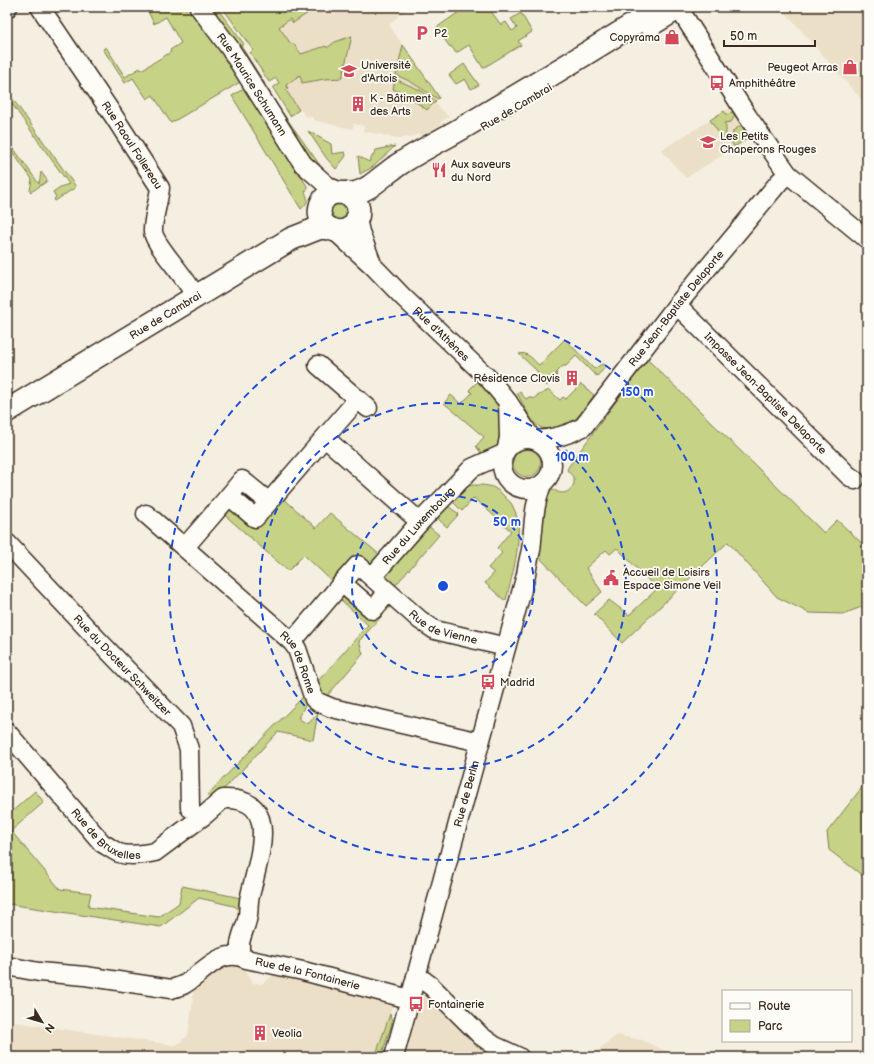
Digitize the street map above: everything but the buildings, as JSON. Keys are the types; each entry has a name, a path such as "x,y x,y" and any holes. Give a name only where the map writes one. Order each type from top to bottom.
{"main road":[{"name":"Rue de Cambrai","path":"343,192 355,193 369,187 399,164 674,7"},
{"name":"Rue de Cambrai","path":"358,217 361,210 372,199 411,170 674,7"},
{"path":"343,192 351,196 357,204 358,217 348,229 325,219 322,201 330,194 343,192"},
{"name":"Rue de Cambrai","path":"7,400 300,224 325,219"},
{"name":"Rue de Cambrai","path":"7,411 291,239 319,228 325,219"}],"street":[{"name":"Rue Raoul Follereau","path":"40,7 160,188 153,230 155,239 187,280 191,289"},
{"name":"Rue Maurice Schumann","path":"199,7 229,47 303,164"},
{"path":"674,7 788,174 867,239"},
{"path":"303,164 330,187 343,192"},
{"path":"303,164 325,219"},
{"name":"Rue Jean-Baptiste Delaporte","path":"534,439 558,438 583,427 677,305 780,181 788,174"},
{"path":"358,217 360,232 373,266"},
{"name":"Rue d'Athènes","path":"325,219 403,297 484,374 508,402 534,439"},
{"name":"Impasse Jean-Baptiste Delaporte","path":"677,305 849,476 855,480"},
{"path":"185,547 242,480 269,502 325,438 363,404 318,365"},
{"path":"508,402 508,437 501,465 509,481"},
{"path":"325,438 420,522"},
{"path":"466,475 509,481 524,489 534,488 542,484 549,476 552,467 551,456 545,446 534,439 518,440 505,451"},
{"name":"Rue du Luxembourg","path":"372,577 457,482 472,468 505,451"},
{"name":"Rue de Berlin","path":"509,481 521,497 524,511 532,529"},
{"name":"Rue de Berlin","path":"394,1057 526,575 531,549 534,511 542,484"},
{"name":"Rue de Rome","path":"146,514 292,642 297,649 314,699 318,702 332,708 480,742"},
{"name":"Rue du Docteur Schweitzer","path":"7,543 96,639 181,726 189,749 190,808"},
{"name":"Rue de Vienne","path":"342,583 358,565 420,620 435,630 506,646"},
{"path":"292,642 342,583 373,610 388,592"},
{"name":"Rue de Bruxelles","path":"7,732 102,843 120,853 133,855 155,852 206,814 223,799 248,804 259,816 263,828 262,845 249,898 249,914 240,944 240,956"},
{"name":"Rue de la Fontainerie","path":"7,966 39,972 85,976 170,989 182,985 223,957 240,956 246,959 319,975 409,999"},
{"path":"416,976 431,986 481,1036 495,1046 519,1057"}],"shaded area":[{"name":"Université d'Artois","path":"239,7 411,7 398,16 389,25 439,97 435,103 449,117 440,122 441,125 421,137 418,134 410,138 403,137 402,139 363,131 364,126 354,124 352,129 313,120 314,118 305,116 300,109 299,110 286,89 288,88"},
{"name":"Peugeot Arras","path":"780,7 867,7 867,106 799,28"},
{"name":"Les Petits Chaperons Rouges","path":"730,108 749,138 686,178 661,150"},
{"name":"Veolia","path":"246,959 246,970 253,983 262,984 272,976 276,966 395,996 375,1057 7,1057 7,1021 173,1045 178,1044 188,1035 193,1000 194,977"},
{"path":"426,972 490,1036 535,1057 403,1057"},
{"path":"617,1035 642,1040 678,1057 589,1057"}],"green space":[{"path":"146,7 192,7 242,81 171,123 153,95 147,99 133,78 125,83 103,49 106,47 125,77 140,68 141,70 171,52 170,50 181,43 166,17 154,24"},
{"path":"206,7 216,7 244,44 241,46 265,84 263,86"},
{"path":"222,7 317,7 293,23 290,19 279,27 291,44 293,43 301,54 326,46 327,48 335,42 352,36 342,78 302,83 300,75 286,85 288,88 286,90 299,110 290,116 273,88 279,83 276,78 269,82 250,53 253,50"},
{"path":"466,7 488,7 501,25 506,22 512,31 517,28 511,19 521,13 532,32 518,41 521,45 483,68 469,45 456,53 436,28"},
{"path":"403,45 439,97 438,99 411,82 396,75"},
{"path":"464,64 479,85 471,89 465,79 456,84 449,75"},
{"path":"395,79 420,90 436,101 427,110 393,89"},
{"path":"249,85 308,188 305,192 307,201 301,209 232,96"},
{"path":"268,90 327,175 325,176 301,148"},
{"path":"7,91 76,187 55,201 54,199 56,197 53,192 60,187 69,184 7,97"},
{"path":"724,111 727,115 732,112 735,116 731,122 724,123 726,126 726,136 722,138 710,120"},
{"path":"741,125 749,138 734,147 732,143 733,131"},
{"path":"308,131 331,144 332,154 345,152 346,156 336,169 327,159"},
{"path":"7,139 39,184 41,172 47,180 31,192 32,179 7,145"},
{"path":"395,146 373,167 360,174 358,156 369,162 376,150"},
{"path":"339,202 348,207 347,220 334,221 330,211 333,205"},
{"path":"565,339 594,369 602,364 605,365 605,368 597,376 576,356 566,366 563,366 557,372 557,376 547,386 537,376 537,371 519,354 522,353 527,355 539,365"},
{"path":"647,359 824,533 837,520 867,548 867,605 843,614 809,613 777,597 728,542 622,643 594,614 609,600 629,615 657,589 617,548 610,554 606,550 586,568 602,592 586,606 540,558 544,502 553,489 565,493 572,488 574,480 567,470 569,466"},
{"path":"479,380 499,407 501,434 499,444 493,451 481,453 476,446 484,437 444,403 451,395 461,404 472,393 469,390"},
{"path":"581,384 594,395 577,418 566,425 552,429 544,428 535,423 517,393 519,391 526,399 529,397 533,399 549,390 560,400 563,397 566,399"},
{"path":"527,449 537,453 541,463 537,473 527,477 517,473 513,463 517,453"},
{"path":"242,480 282,497 316,528 330,513 380,555 371,566 358,556 335,584 304,555 288,571 218,509"},
{"path":"473,485 491,486 498,490 511,503 517,517 517,553 506,600 504,600 485,583 494,573 488,568 502,553 497,548 511,531 474,498 462,511 450,499 460,488"},
{"path":"445,504 459,514 447,527 435,516"},
{"path":"427,525 439,535 394,587 381,576"},
{"path":"346,594 388,600 393,604 359,641 363,654 327,696 321,693 317,682 368,625 340,599"},
{"path":"306,694 306,704 299,716 299,719 308,724 318,713 313,740 278,732 226,787 211,798 207,795 295,705"},
{"path":"867,781 867,879 829,850 827,832"},
{"path":"35,791 44,802 11,831 60,889 91,893 88,907 159,917 179,903 182,886 241,898 239,904 242,911 234,906 199,898 161,927 8,904 7,908 7,816"},
{"path":"390,1014 392,1023 381,1057 375,1057"}],"place":[{"name":"P2","path":"422,33"},
{"name":"Copyrama","path":"672,37"},
{"name":"Peugeot Arras","path":"850,67"},
{"name":"Université d'Artois","path":"349,71"},
{"name":"Amphithéâtre","path":"717,83"},
{"name":"K - Bâtiment des Arts","path":"358,104"},
{"name":"Les Petits Chaperons Rouges","path":"708,142"},
{"name":"Aux saveurs du Nord","path":"439,170"},
{"name":"Résidence Clovis","path":"572,378"},
{"name":"Accueil de Loisirs Espace Simone Veil","path":"611,578"},
{"name":"Madrid","path":"488,682"},
{"name":"Fontainerie","path":"416,1004"},
{"name":"Veolia","path":"260,1033"}]}
